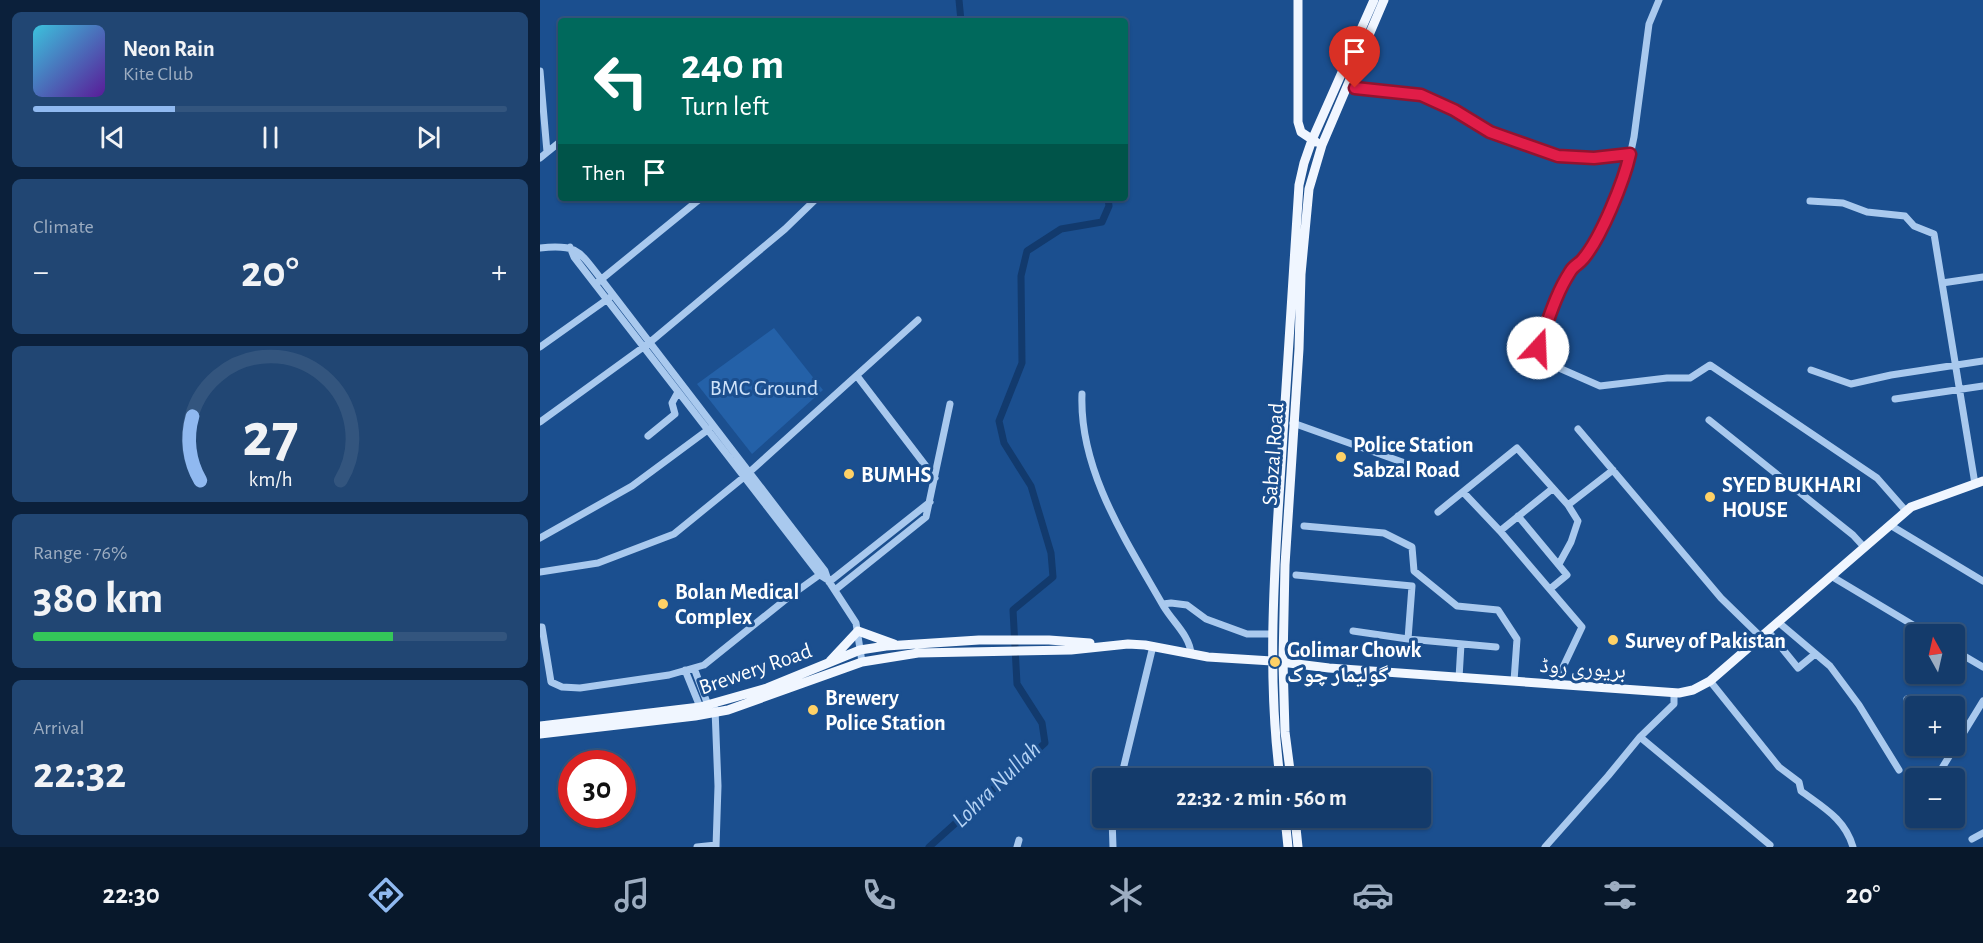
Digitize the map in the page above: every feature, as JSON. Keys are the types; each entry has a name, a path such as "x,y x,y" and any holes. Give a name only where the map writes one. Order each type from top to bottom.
{"main road":[{"path":"1299,0 1298,122 1301,132 1322,145"},
{"name":"Sabzal Road","path":"1279,768 1275,730 1285,565 1287,442 1299,185 1312,140 1374,0"},
{"name":"Sabzal Road","path":"1290,768 1278,661 1272,634 1274,561 1287,442 1293,423 1299,349 1300,274 1309,189 1322,145 1384,0"},
{"name":"بریوری روڈ","path":"1110,645 1153,646 1208,657 1278,661 1329,668 1674,693 1692,690 1710,681 1911,507 1979,483"},
{"path":"827,664 858,631 896,644"},
{"name":"Brewery Road","path":"540,734 710,707 767,688 860,650 896,644 980,640 1049,640 1110,645"},
{"name":"Brewery Road","path":"540,726 710,707 728,710 862,662 918,653 1048,651 1110,645"},
{"path":"1286,828 1288,847"},
{"path":"1296,828 1298,847"}],"street":[{"path":"1659,0 1649,24 1627,170 1593,243 1583,259 1571,270 1554,302 1538,348 1552,357 1559,368 1600,386 1667,378 1690,378 1710,365 1877,478 1906,511"},
{"path":"540,70 547,152"},
{"path":"1347,85 1385,92 1421,95 1454,110 1490,132 1558,156 1594,158 1630,154"},
{"path":"540,158 558,143"},
{"path":"598,281 697,201"},
{"path":"540,422 647,345 785,229 814,201"},
{"path":"1810,201 1843,203 1867,212 1905,216 1914,226 1934,234 1959,390 1979,483"},
{"path":"540,248 570,247 580,252 610,298 851,613 858,631 862,662"},
{"path":"1942,283 1983,277"},
{"path":"540,347 610,298"},
{"path":"540,572 598,563 674,534 747,475 918,320"},
{"path":"647,345 678,392 710,428"},
{"path":"1811,370 1851,384 1891,375 1983,361"},
{"path":"857,376 934,478"},
{"path":"1894,399 1983,386"},
{"path":"648,436 675,414 672,403 678,392"},
{"path":"1082,394 1083,433 1112,514 1171,619 1190,643 1191,654"},
{"path":"835,590 927,517 950,404"},
{"path":"1709,420 1853,535 1864,548"},
{"path":"1293,423 1405,463"},
{"path":"540,538 632,486 710,428"},
{"path":"1578,429 1721,598 1764,634 1798,668 1815,654"},
{"path":"1438,512 1517,448 1568,505 1578,521 1558,564"},
{"path":"1568,505 1613,470"},
{"path":"1500,531 1552,489"},
{"path":"1463,492 1500,531 1582,627 1555,684"},
{"path":"828,581 930,502"},
{"path":"1518,516 1567,574 1550,589"},
{"path":"1890,525 1983,581"},
{"path":"1304,526 1384,533 1412,547 1414,571 1456,606 1498,610 1517,639 1514,681"},
{"path":"540,627 542,627 551,682 556,685 580,688 669,675 704,665 822,573"},
{"path":"1296,575 1412,586 1408,639"},
{"path":"1831,576 1911,624"},
{"path":"1162,604 1187,605 1206,619 1247,634 1272,634"},
{"path":"1778,622 1830,666 1859,705 1899,770"},
{"path":"1353,631 1408,639 1496,647"},
{"path":"1459,678 1461,644"},
{"path":"1123,768 1153,646"},
{"path":"1965,656 1983,667"},
{"path":"694,668 710,707 718,786 716,846 697,847"},
{"path":"685,670 710,707"},
{"path":"1710,681 1779,766 1799,782 1801,791 1838,819 1849,833 1853,847"},
{"path":"1545,847 1640,737 1674,704 1674,693"},
{"path":"1965,733 1981,711 1983,701"},
{"path":"1640,737 1770,845"},
{"path":"1112,828 1113,847"},
{"path":"1972,839 1983,833"}],"green space":[{"name":"BMC Ground","path":"774,328 823,390 752,454 697,384"}],"waterway":[{"name":"Lohra Nullah","path":"959,0 961,18"},
{"name":"Lohra Nullah","path":"929,847 1045,743 1042,723 1017,684 1013,610 1053,577 1051,553 1031,486 1004,443 999,421 1022,363 1021,276 1027,251 1061,229 1102,222 1109,206 1108,201"}],"place":[{"name":"Police Station Sabzal Road","path":"1341,457"},
{"name":"BUMHS","path":"849,474"},
{"name":"SYED BUKHARI HOUSE","path":"1710,497"},
{"name":"Bolan Medical Complex","path":"663,604"},
{"name":"Survey of Pakistan","path":"1613,640"},
{"name":"Golimar Chowk گولیمار چوک","path":"1275,662"},
{"name":"Brewery Police Station","path":"813,710"}],"route":[{"path":"1355,88 1421,95 1454,110 1490,132 1558,156 1594,158 1630,154 1627,170 1616,196 1593,243 1583,259 1571,270 1554,302 1538,348"}]}
